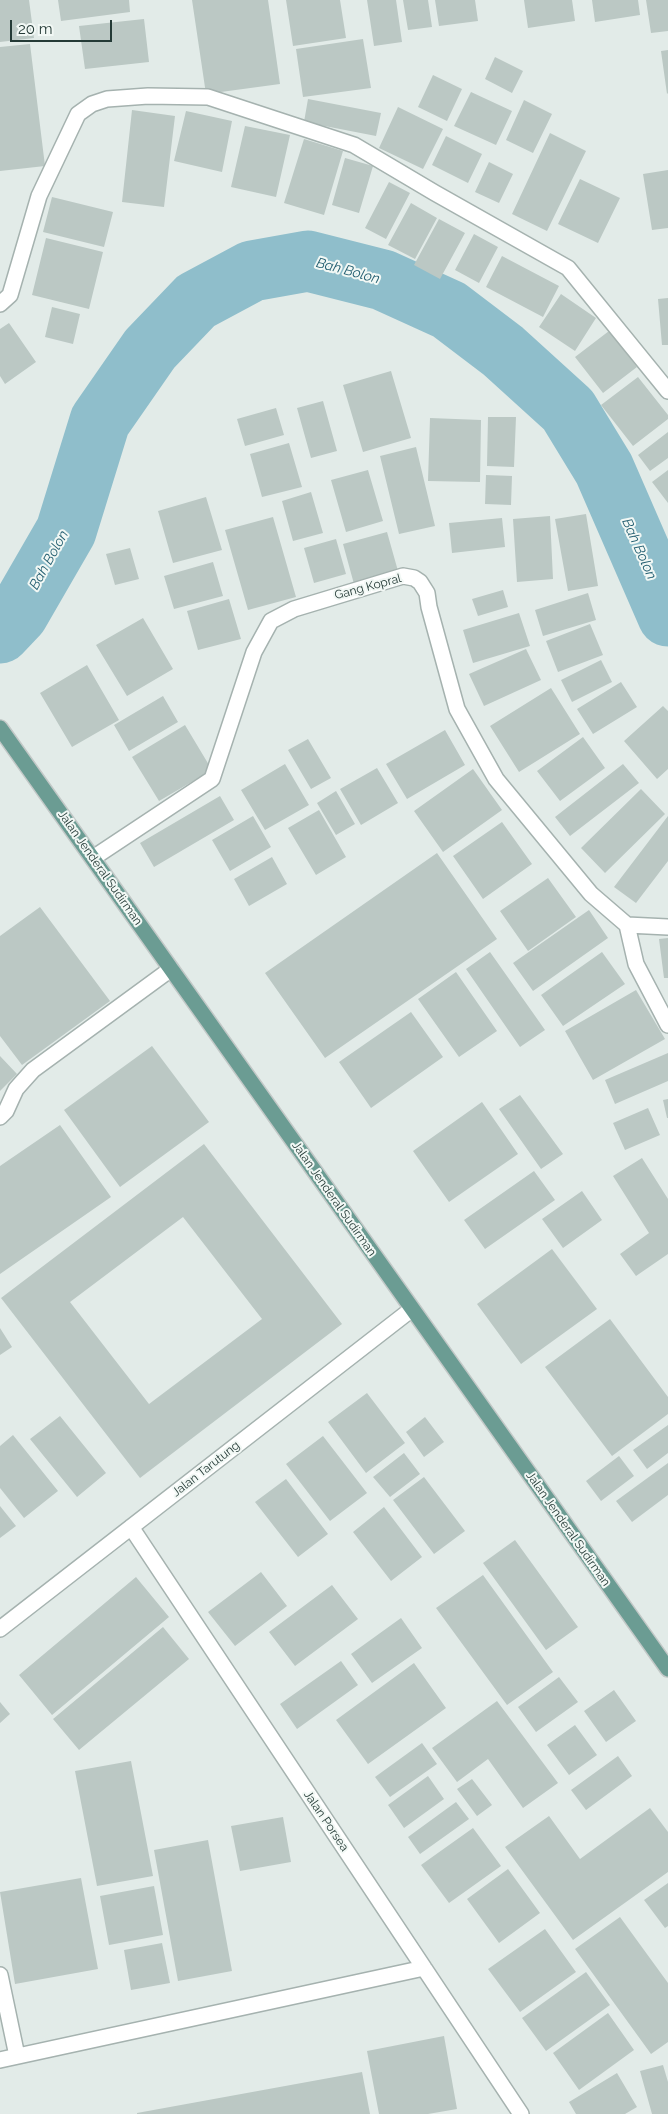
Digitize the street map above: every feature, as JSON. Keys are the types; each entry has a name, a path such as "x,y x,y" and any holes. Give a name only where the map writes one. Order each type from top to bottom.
{"main road":[{"name":"Jalan Jenderal Sudirman","path":"0,728 668,1669"}],"street":[{"path":"0,304 10,294 39,196 78,114 92,104 107,99 148,96 208,97 354,145 568,268 668,391"},
{"name":"Gang Kopral","path":"93,858 212,779 254,652 271,621 294,609 403,576 414,578 420,582 427,593 429,607 457,709 496,779 591,894 627,925"},
{"path":"668,927 627,925 636,964 668,1025"},
{"path":"0,1117 6,1110 16,1090 33,1070 171,969"},
{"name":"Jalan Tarutung","path":"0,1629 412,1309"},
{"name":"Jalan Porsea","path":"131,1527 520,2114"},
{"path":"0,2060 424,1968"},
{"path":"0,1975 17,2056"}],"building":[{"path":"0,0 29,0 34,38 0,42"},
{"path":"58,0 129,0 130,12 61,21"},
{"path":"192,0 268,0 280,84 206,94"},
{"path":"286,0 340,0 346,38 293,46"},
{"path":"367,0 396,0 402,42 374,46"},
{"path":"403,0 428,0 432,27 408,30"},
{"path":"435,0 475,0 478,21 439,26"},
{"path":"524,0 572,0 575,21 528,28"},
{"path":"592,0 638,0 640,15 595,22"},
{"path":"646,0 668,0 668,31 651,33"},
{"path":"144,19 149,62 85,69 79,26"},
{"path":"363,39 371,88 303,97 296,49"},
{"path":"30,44 45,166 0,171 0,47"},
{"path":"668,50 668,93 667,94 661,51"},
{"path":"495,57 523,71 512,93 485,79"},
{"path":"433,75 462,89 447,121 418,107"},
{"path":"471,92 512,111 496,145 454,126"},
{"path":"308,99 381,113 376,136 304,122"},
{"path":"524,100 552,114 533,153 506,140"},
{"path":"398,107 443,129 423,169 379,148"},
{"path":"132,110 175,116 164,207 122,202"},
{"path":"186,111 232,121 222,172 174,161"},
{"path":"245,126 290,135 276,197 231,187"},
{"path":"550,133 586,151 547,231 512,214"},
{"path":"446,136 482,154 468,183 432,165"},
{"path":"304,139 343,151 324,215 284,203"},
{"path":"345,158 373,166 359,213 332,205"},
{"path":"489,162 513,174 499,203 475,192"},
{"path":"668,170 668,228 652,230 643,174"},
{"path":"580,179 620,198 598,243 558,224"},
{"path":"389,182 410,193 386,239 365,228"},
{"path":"52,197 113,212 104,247 43,232"},
{"path":"411,203 437,218 415,259 388,245"},
{"path":"439,219 465,233 440,279 414,265"},
{"path":"474,234 498,247 479,283 455,270"},
{"path":"46,238 103,252 89,309 32,295"},
{"path":"502,256 559,286 543,317 486,287"},
{"path":"561,294 596,318 575,351 539,327"},
{"path":"668,298 668,345 662,345 658,299"},
{"path":"52,307 80,314 73,344 45,337"},
{"path":"9,323 36,362 5,384 0,376 0,329"},
{"path":"609,331 637,367 603,393 575,357"},
{"path":"391,371 411,438 363,452 343,385"},
{"path":"638,377 668,415 668,419 633,446 601,405"},
{"path":"323,401 337,451 311,458 297,408"},
{"path":"276,408 284,435 245,446 237,419"},
{"path":"488,417 516,417 514,467 487,466"},
{"path":"430,418 481,420 480,482 428,481"},
{"path":"668,432 668,458 650,471 638,455"},
{"path":"289,443 302,487 262,497 250,454"},
{"path":"416,447 435,526 399,534 380,456"},
{"path":"368,470 383,521 346,532 331,480"},
{"path":"668,470 668,503 652,482"},
{"path":"486,475 512,476 511,505 485,504"},
{"path":"311,492 323,533 293,541 282,501"},
{"path":"206,497 222,550 173,563 158,511"},
{"path":"586,514 598,586 568,591 555,519"},
{"path":"550,516 553,579 517,582 513,519"},
{"path":"273,517 296,597 248,610 225,530"},
{"path":"502,518 505,547 452,553 449,523"},
{"path":"387,532 398,571 354,584 343,544"},
{"path":"336,539 346,574 314,583 304,548"},
{"path":"130,548 139,579 115,585 106,554"},
{"path":"213,562 223,596 174,609 164,576"},
{"path":"503,590 508,607 478,616 472,599"},
{"path":"588,593 596,620 543,636 535,610"},
{"path":"229,599 241,639 198,650 187,611"},
{"path":"519,613 530,646 473,663 463,630"},
{"path":"143,618 173,669 127,696 96,645"},
{"path":"590,624 603,655 558,672 546,641"},
{"path":"526,649 541,680 484,706 469,674"},
{"path":"601,660 612,682 572,702 561,680"},
{"path":"87,665 119,720 72,747 40,693"},
{"path":"621,682 637,707 593,734 577,709"},
{"path":"551,688 580,734 519,772 490,726"},
{"path":"163,696 178,722 129,751 114,725"},
{"path":"663,706 668,711 668,769 657,779 624,741"},
{"path":"185,725 212,770 159,801 132,757"},
{"path":"445,730 465,765 407,799 386,764"},
{"path":"583,737 605,768 560,801 537,771"},
{"path":"308,739 331,778 311,789 288,750"},
{"path":"285,764 309,805 265,830 241,790"},
{"path":"623,764 639,783 570,836 555,817"},
{"path":"377,768 398,803 361,825 340,789"},
{"path":"473,769 502,810 443,852 414,811"},
{"path":"641,789 665,814 605,873 581,848"},
{"path":"336,791 355,824 336,835 317,803"},
{"path":"220,796 234,820 154,867 140,843"},
{"path":"319,810 346,857 316,875 288,828"},
{"path":"253,816 271,847 230,871 212,840"},
{"path":"668,816 668,861 636,903 614,887"},
{"path":"502,822 532,864 483,899 453,856"},
{"path":"437,853 497,939 325,1058 265,973"},
{"path":"272,857 287,884 249,906 234,879"},
{"path":"548,878 576,917 528,951 500,911"},
{"path":"40,907 110,1001 22,1065 0,1036 0,936"},
{"path":"589,910 608,938 533,991 513,963"},
{"path":"668,938 668,978 664,978 659,939"},
{"path":"490,952 545,1030 520,1047 466,969"},
{"path":"602,952 625,984 563,1026 541,995"},
{"path":"456,972 497,1031 459,1057 418,999"},
{"path":"636,990 665,1039 593,1080 565,1031"},
{"path":"411,1012 443,1057 371,1108 339,1062"},
{"path":"152,1046 209,1122 120,1187 64,1110"},
{"path":"668,1053 668,1081 615,1104 605,1080"},
{"path":"0,1056 17,1074 0,1091"},
{"path":"520,1095 563,1154 541,1169 499,1109"},
{"path":"668,1099 668,1118 667,1118 663,1100"},
{"path":"482,1102 518,1154 449,1202 413,1151"},
{"path":"648,1108 660,1135 625,1150 613,1123"},
{"path":"60,1125 111,1197 0,1274 0,1166"},
{"path":"204,1144 342,1324 140,1478 1,1298","holes":["183,1217 262,1319 149,1404 70,1302"]},
{"path":"642,1158 668,1199 668,1254 636,1276 620,1254 649,1233 613,1176"},
{"path":"534,1171 555,1200 485,1249 464,1220"},
{"path":"582,1191 602,1220 563,1248 542,1219"},
{"path":"552,1249 597,1309 521,1364 477,1304"},
{"path":"610,1319 668,1397 668,1414 612,1456 545,1367"},
{"path":"0,1328 12,1347 0,1355"},
{"path":"367,1393 405,1443 366,1473 328,1422"},
{"path":"60,1416 106,1473 77,1497 30,1439"},
{"path":"425,1417 444,1442 424,1457 406,1432"},
{"path":"668,1425 668,1453 647,1469 633,1450"},
{"path":"13,1435 58,1491 24,1518 0,1488 0,1446"},
{"path":"323,1436 367,1493 330,1521 286,1464"},
{"path":"404,1453 420,1474 390,1497 373,1477"},
{"path":"619,1456 634,1476 601,1501 586,1481"},
{"path":"668,1463 668,1495 632,1522 616,1501"},
{"path":"424,1477 465,1531 434,1554 393,1500"},
{"path":"286,1479 328,1534 298,1557 255,1502"},
{"path":"0,1506 16,1526 0,1538"},
{"path":"384,1507 422,1557 391,1581 353,1532"},
{"path":"515,1540 578,1627 546,1650 483,1563"},
{"path":"261,1572 287,1606 235,1646 208,1612"},
{"path":"483,1575 553,1672 507,1705 436,1608"},
{"path":"136,1577 169,1617 52,1715 19,1675"},
{"path":"332,1585 358,1619 295,1666 269,1632"},
{"path":"401,1618 422,1648 372,1683 351,1654"},
{"path":"163,1627 189,1659 79,1750 53,1719"},
{"path":"341,1661 358,1685 297,1729 280,1704"},
{"path":"414,1663 446,1708 368,1764 336,1720"},
{"path":"559,1677 578,1702 536,1732 518,1707"},
{"path":"614,1690 636,1721 606,1742 584,1711"},
{"path":"497,1701 558,1783 523,1808 488,1759 457,1782 432,1748"},
{"path":"0,1702 10,1714 0,1723"},
{"path":"575,1725 597,1755 569,1775 547,1745"},
{"path":"422,1743 437,1764 390,1797 375,1777"},
{"path":"618,1756 632,1776 586,1810 571,1790"},
{"path":"131,1761 153,1876 97,1886 75,1771"},
{"path":"428,1776 444,1799 404,1828 388,1805"},
{"path":"472,1779 492,1805 477,1816 457,1789"},
{"path":"456,1802 469,1819 420,1854 408,1837"},
{"path":"650,1808 668,1832 668,1872 573,1940 505,1847 549,1816 580,1859"},
{"path":"283,1817 291,1862 240,1871 231,1826"},
{"path":"473,1828 501,1866 449,1903 421,1865"},
{"path":"208,1840 232,1971 178,1981 154,1850"},
{"path":"508,1869 540,1913 499,1943 467,1899"},
{"path":"81,1878 98,1969 15,1984 0,1892"},
{"path":"668,1883 668,1926 665,1928 644,1900"},
{"path":"154,1886 163,1935 109,1945 100,1896"},
{"path":"620,1917 668,1983 668,2042 651,2054 575,1949"},
{"path":"545,1929 576,1972 520,2012 488,1969"},
{"path":"162,1943 170,1983 131,1990 124,1950"},
{"path":"586,1972 610,2005 546,2051 522,2018"},
{"path":"608,2013 634,2050 579,2090 553,2053"},
{"path":"444,2036 457,2109 428,2114 379,2114 367,2051"},
{"path":"663,2065 668,2082 668,2114 652,2114 640,2071"},
{"path":"362,2072 370,2114 137,2114 137,2113"},
{"path":"617,2073 637,2107 625,2114 576,2114 569,2102"}],"waterway":[{"name":"Bah Bolon","path":"0,633 18,614 66,531 100,421 150,349 196,301 252,271 308,261 383,280 449,310 503,351 568,410 604,469 668,616"}]}
